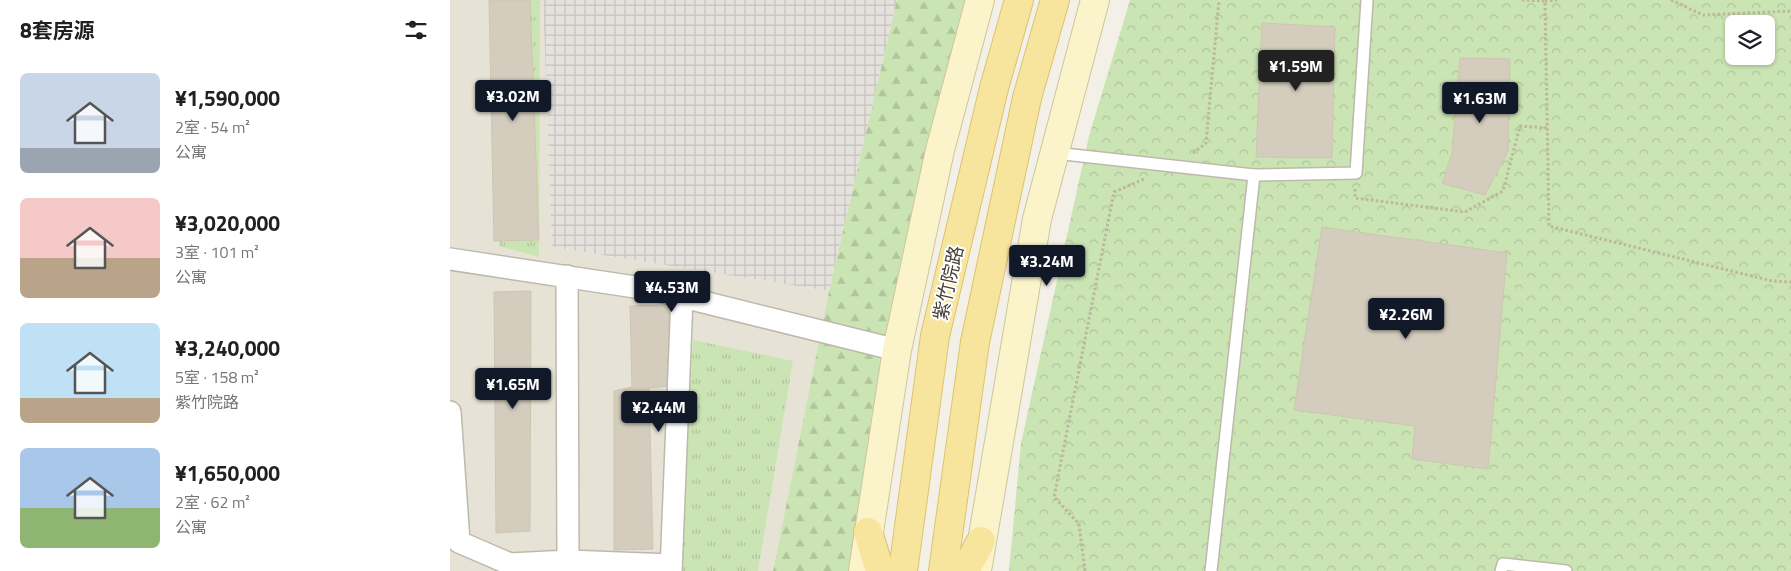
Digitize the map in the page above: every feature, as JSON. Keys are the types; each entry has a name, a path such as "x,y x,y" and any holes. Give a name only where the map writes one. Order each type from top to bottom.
{"main road":[{"name":"紫竹院路","path":"903,571 935,336 994,88 1019,0"},
{"name":"紫竹院路","path":"943,571 975,342 1027,98 1055,0"},
{"path":"868,532 880,571"},
{"path":"965,571 981,541"}],"street":[{"name":"紫竹院路","path":"863,571 897,350 940,150 980,0"},
{"path":"978,571 981,541 1037,219 1095,0"},
{"path":"450,259 655,290 897,350"},
{"path":"567,276 568,561"},
{"path":"450,412 458,542 510,567 568,561 671,568 682,296"}],"lane":[{"path":"1054,153 1254,174 1356,173 1367,0"},
{"path":"1211,571 1254,174"},
{"path":"1501,571 1503,564 1566,571"}],"path":[{"path":"1085,571 1079,524 1054,497 1114,192 1177,166 1206,143 1219,0"},
{"path":"1522,0 1555,0"},
{"path":"1671,0 1703,15 1791,11"},
{"path":"1545,1 1549,226 1772,281 1791,282"},
{"path":"1356,173 1354,198 1466,212 1503,191 1520,126 1547,128"}],"shaded area":[{"path":"450,0 543,0 552,247 829,291 773,571 450,571"},
{"path":"543,0 897,0 829,291 552,247"}],"green space":[{"path":"494,0 540,0 539,257 499,246"},
{"path":"897,0 967,0 859,571 773,571 829,291"},
{"path":"1130,0 1791,0 1791,571 1009,571 1021,443 1089,136"},
{"path":"693,340 793,361 758,571 680,571"}],"building":[{"path":"489,0 530,0 539,240 494,241"},
{"path":"1262,23 1335,27 1332,158 1256,157"},
{"path":"1460,58 1510,59 1508,151 1485,195 1442,183 1452,154"},
{"path":"1322,227 1507,253 1488,469 1412,459 1415,426 1294,410"},
{"path":"531,291 530,531 496,533 494,292"},
{"path":"669,305 669,386 649,388 653,549 614,550 614,391 632,387 630,306"}]}
